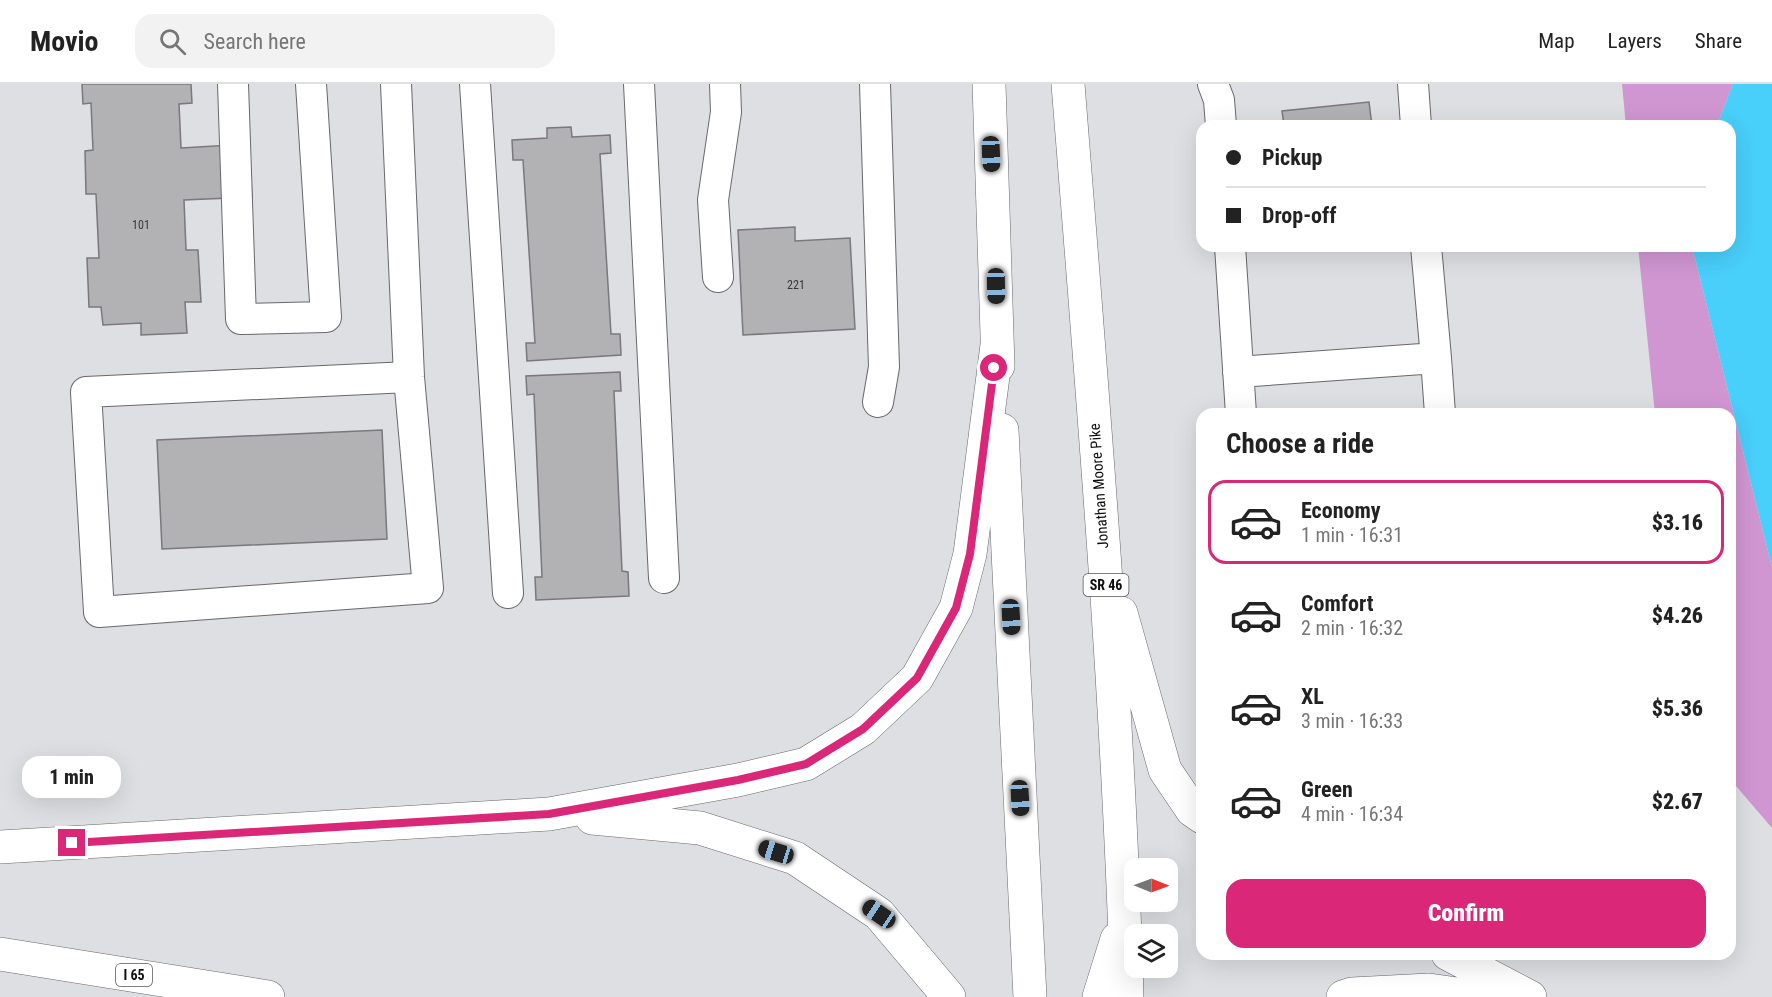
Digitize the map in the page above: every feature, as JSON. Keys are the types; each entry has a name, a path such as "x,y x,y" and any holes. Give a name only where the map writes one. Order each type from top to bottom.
{"highway":[{"path":"989,84 997,345 1030,997"},
{"name":"Jonathan Moore Pike","path":"1068,84 1104,552 1127,997"},
{"path":"0,847 549,814 738,780 806,764 863,729 917,678 956,608 970,554 997,345"},
{"path":"1104,552 1165,770 1196,813"},
{"path":"549,814 700,828 795,858 879,914 949,997"},
{"path":"1099,997 1124,914"},
{"path":"1027,920 1054,997"},
{"name":"I 65","path":"0,954 268,997"},
{"path":"1459,960 1530,997"},
{"path":"1343,997 1352,994 1429,990 1478,997"}],"lane":[{"path":"233,84 241,319 326,317 311,84"},
{"path":"396,84 410,377 428,588 99,612 86,392 410,377"},
{"path":"475,84 508,593"},
{"path":"639,84 664,578"},
{"path":"718,278 712,200 726,112 724,84"},
{"path":"875,84 884,367 878,402"},
{"path":"1413,84 1416,120"},
{"path":"1230,252 1241,408"},
{"path":"1427,252 1440,408"},
{"path":"1238,372 1436,358"}],"shaded area":[{"path":"1622,84 1733,84 1719,120 1625,120"},
{"path":"1639,252 1693,252 1732,408 1654,408"},
{"path":"1736,423 1772,567 1772,828 1736,786"}],"water":[{"path":"1733,84 1772,84 1772,567 1736,423 1736,408 1732,408 1693,252 1736,252 1736,120 1719,120"}],"building":[{"path":"82,84 191,84 192,103 179,104 181,148 249,144 252,197 184,200 186,250 198,250 201,302 185,302 187,333 141,335 141,323 103,325 101,307 89,307 87,258 99,258 96,194 86,194 85,151 93,150 91,103 83,104"},
{"path":"1369,102 1371,120 1283,120 1282,111"},
{"path":"571,127 572,137 610,135 611,153 600,154 611,334 620,334 621,355 527,361 526,343 535,343 523,160 513,160 512,140 547,138 547,128"},
{"path":"795,227 795,241 850,238 855,329 743,335 738,230"},
{"path":"620,372 621,391 614,391 622,571 628,572 629,596 536,600 535,577 542,577 534,394 527,395 526,376"},
{"path":"382,430 387,539 162,549 157,440"}],"route":[{"path":"72,843 549,814 738,780 806,764 863,729 917,678 956,608 970,554 994,368"}]}
